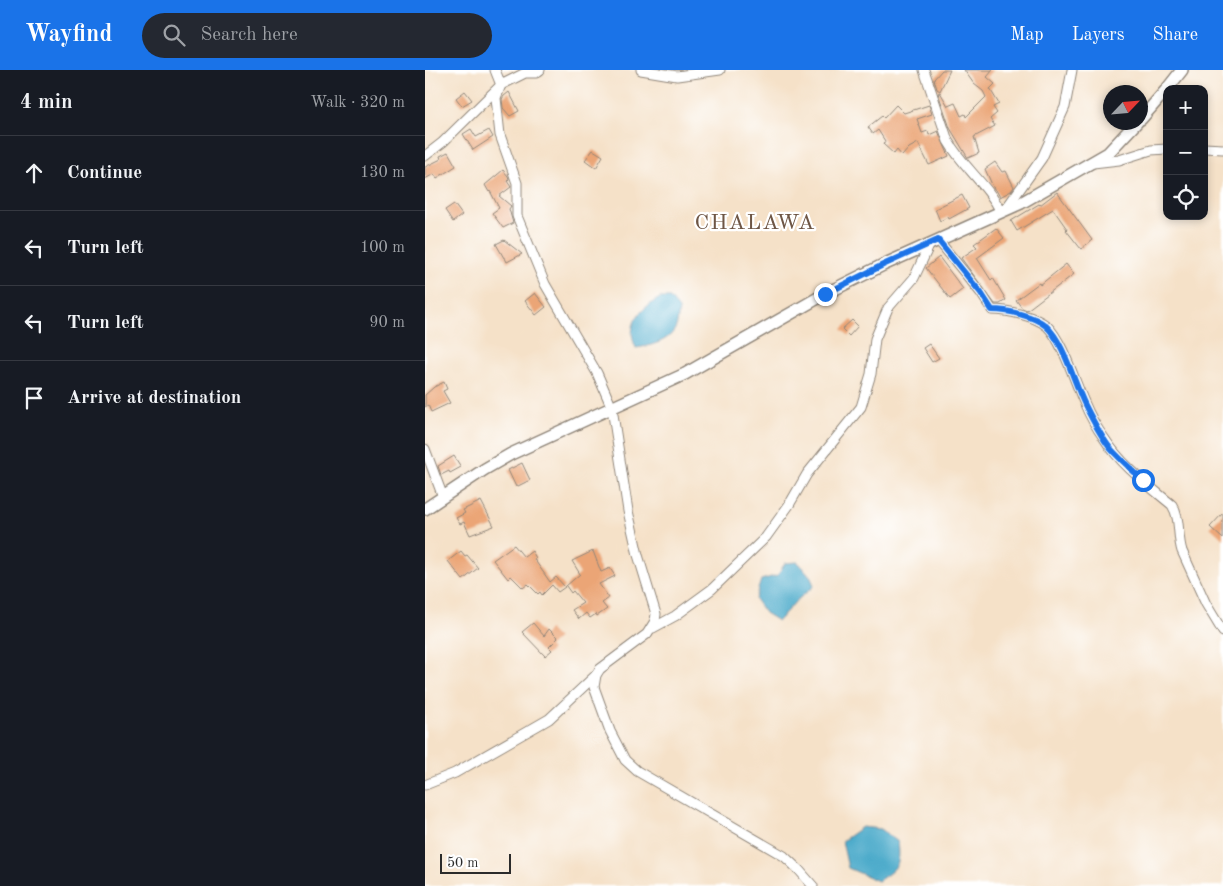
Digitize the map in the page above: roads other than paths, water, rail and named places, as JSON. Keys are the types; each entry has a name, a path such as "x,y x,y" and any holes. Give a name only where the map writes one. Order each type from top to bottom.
{"street":[{"path":"495,70 501,85 496,98 501,135 517,183 517,216 545,284 597,373 612,408 628,511 655,614 653,628"},
{"path":"425,156 443,142 501,85 525,73 536,73 541,70"},
{"path":"641,70 677,76 720,70"},
{"path":"924,70 948,141 1003,211"},
{"path":"1003,211 1042,158 1065,107 1072,70"},
{"path":"1170,85 1182,70"},
{"path":"1148,111 1163,94"},
{"path":"425,509 511,454 685,374 833,290 883,265 1003,211 1090,164 1107,153 1129,130"},
{"path":"1208,148 1223,148"},
{"path":"1090,164 1119,160 1151,150 1163,149"},
{"path":"425,785 455,773 549,719 600,669 653,628 675,616 712,589 766,537 789,505 807,474 861,407 871,374 875,339 888,308 914,278 934,242"},
{"path":"934,242 981,293 992,310 1006,310 1048,327 1061,347 1085,404 1111,448 1143,480 1172,505 1175,510 1182,551 1206,604 1223,632"},
{"path":"425,449 443,497"},
{"path":"596,675 594,687 610,731 625,760 637,771 784,856 813,886"}],"water":[{"path":"660,298 670,298 679,309 676,327 663,340 653,345 636,348 632,332 636,318 646,307"},
{"path":"798,562 811,577 814,586 796,601 778,621 765,613 755,599 761,580 778,575 785,563"},
{"path":"862,827 881,829 898,842 899,856 896,866 890,873 878,881 848,868 842,841"}],"district":[{"name":"CHALAWA","path":"755,221"}]}
